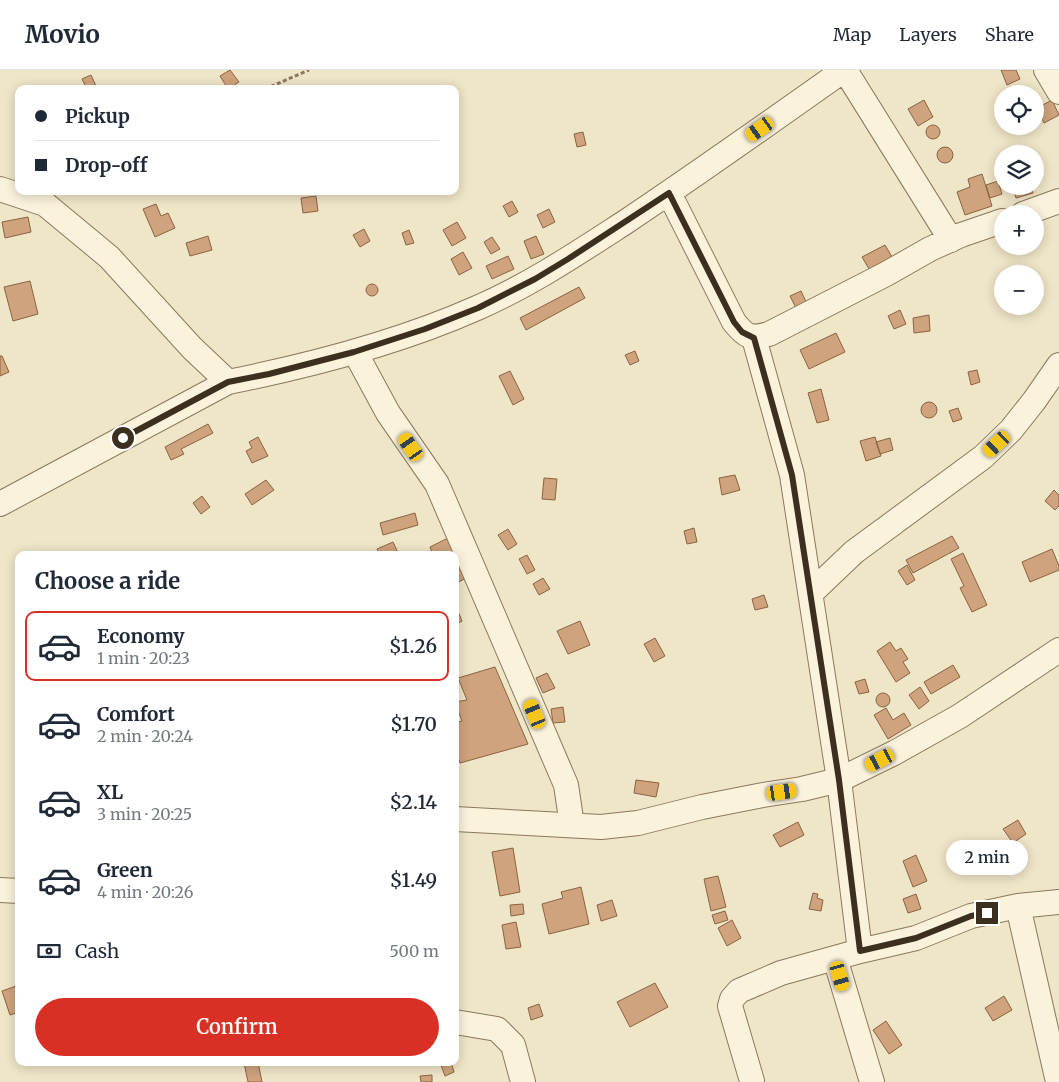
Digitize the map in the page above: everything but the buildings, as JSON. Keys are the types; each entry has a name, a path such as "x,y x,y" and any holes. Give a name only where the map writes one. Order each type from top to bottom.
{"street":[{"path":"0,504 228,382 269,374 354,352 425,329 478,308 535,279 669,193 845,70 951,240"},
{"path":"1046,70 1059,92"},
{"path":"0,189 15,194"},
{"path":"669,193 734,322 742,332 754,338 769,334 886,274 930,249 994,224"},
{"path":"18,195 45,204 109,256 192,348 228,382"},
{"path":"1044,206 1059,201"},
{"path":"754,338 792,475 839,780 860,951"},
{"path":"354,352 388,413 437,484 566,786 572,825"},
{"path":"811,593 854,552 983,457 1011,430 1059,365"},
{"path":"459,819 601,827 638,823 702,807 802,789 839,780 960,716 1059,650"},
{"path":"0,890 15,891"},
{"path":"752,1081 730,1006 732,999 739,991 780,973 916,938 971,916 1018,906 1059,902"},
{"path":"1018,906 1058,1082"},
{"path":"835,958 872,1082"},
{"path":"459,1023 497,1029 513,1045 524,1082"}],"path":[{"path":"274,85 309,70"}],"route":[{"path":"123,438 228,382 269,374 354,352 425,329 478,308 535,279 669,193 734,322 742,332 754,338 792,475 839,780 854,915 860,951 916,938 971,916 987,913"}]}
